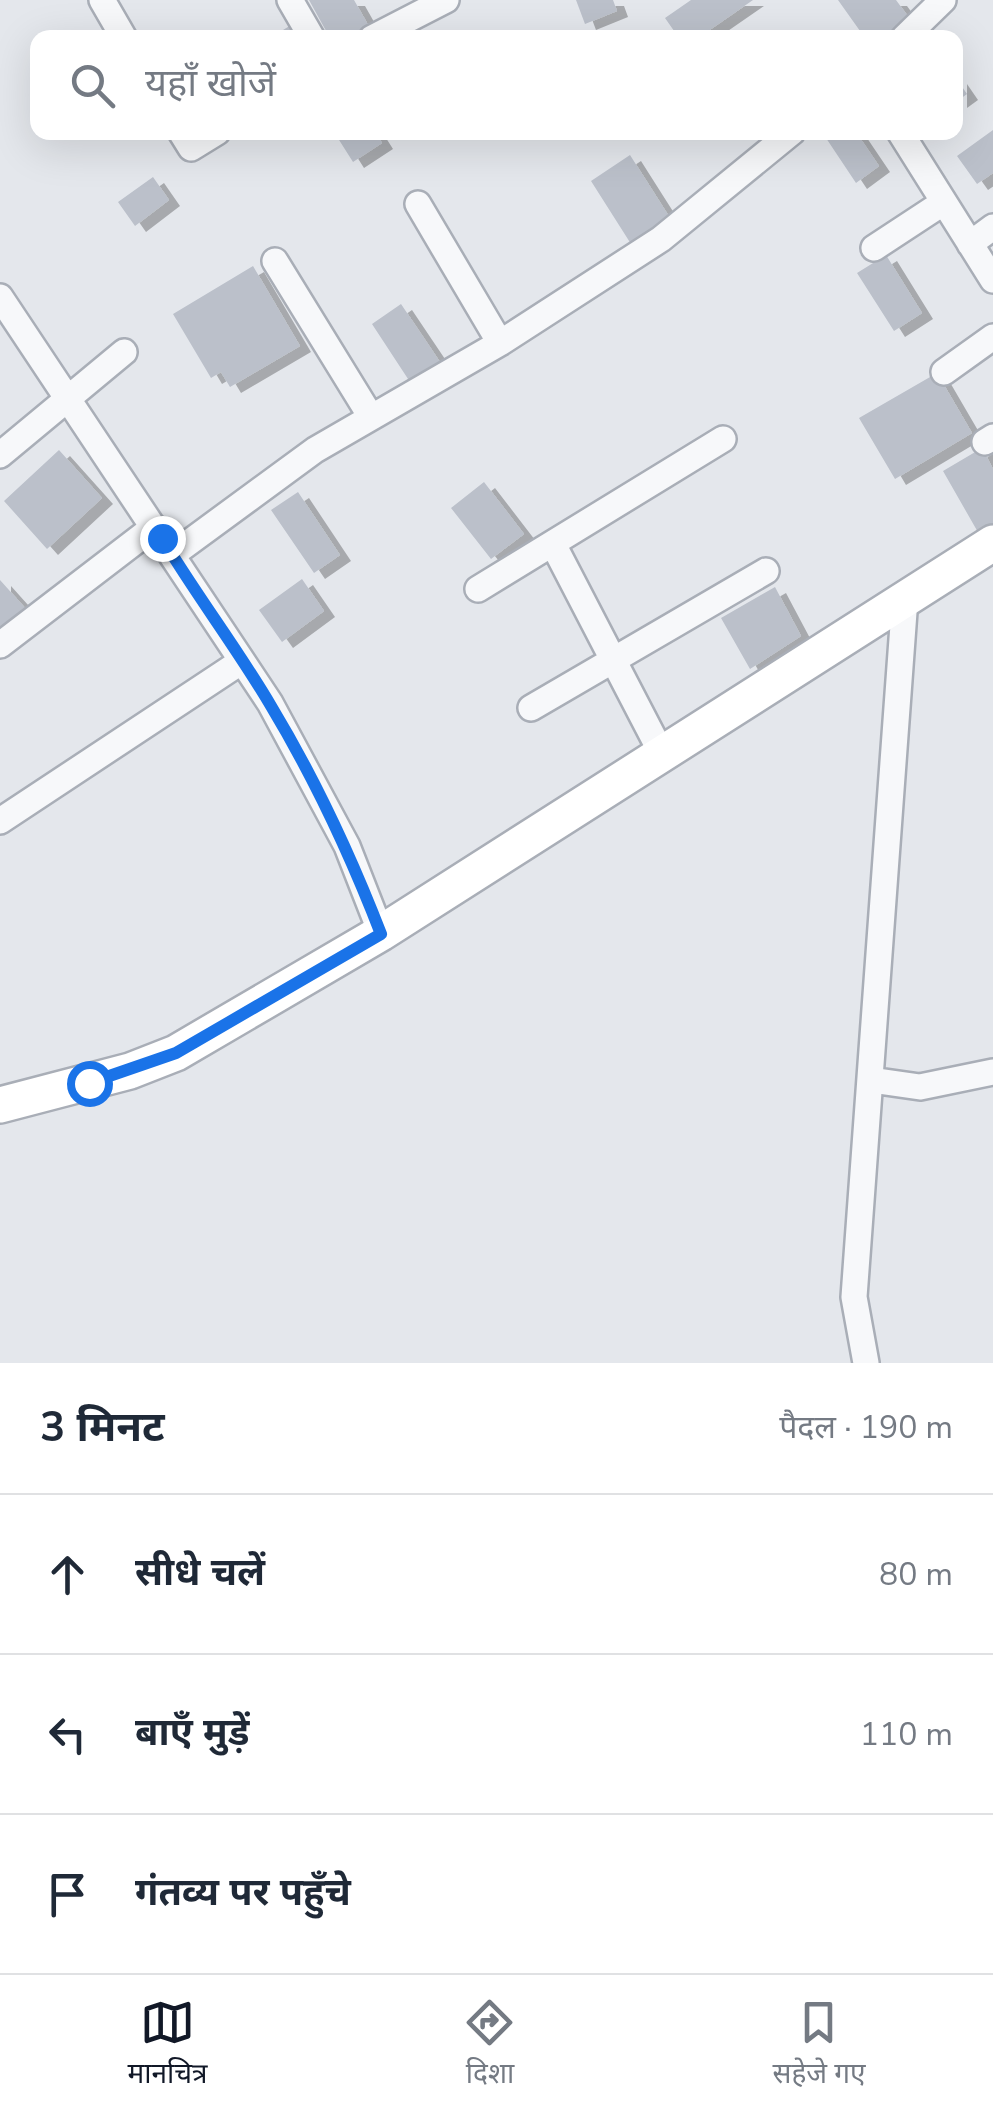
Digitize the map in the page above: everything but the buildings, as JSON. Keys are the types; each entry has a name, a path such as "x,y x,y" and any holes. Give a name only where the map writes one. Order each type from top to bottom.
{"street":[{"path":"102,0 119,30"},
{"path":"290,0 307,30"},
{"path":"388,30 446,0"},
{"path":"911,30 933,3"},
{"path":"172,554 278,475 500,343 661,239 782,140"},
{"path":"905,140 993,280"},
{"path":"874,248 944,202"},
{"path":"418,204 500,343"},
{"path":"970,244 993,227"},
{"path":"275,261 372,417"},
{"path":"0,297 270,703 340,831 381,934"},
{"path":"944,372 993,337"},
{"path":"0,455 124,352"},
{"path":"478,589 723,439"},
{"path":"0,644 154,527"},
{"path":"0,1105 116,1075 176,1053 381,934 993,543"},
{"path":"552,544 662,754"},
{"path":"531,708 766,571"},
{"path":"866,1363 854,1297 905,598"},
{"path":"0,821 242,660"},
{"path":"871,1080 920,1086 993,1072"}],"route":[{"path":"89,1083 176,1053 381,934 347,846 309,772 270,703 162,538"}]}
